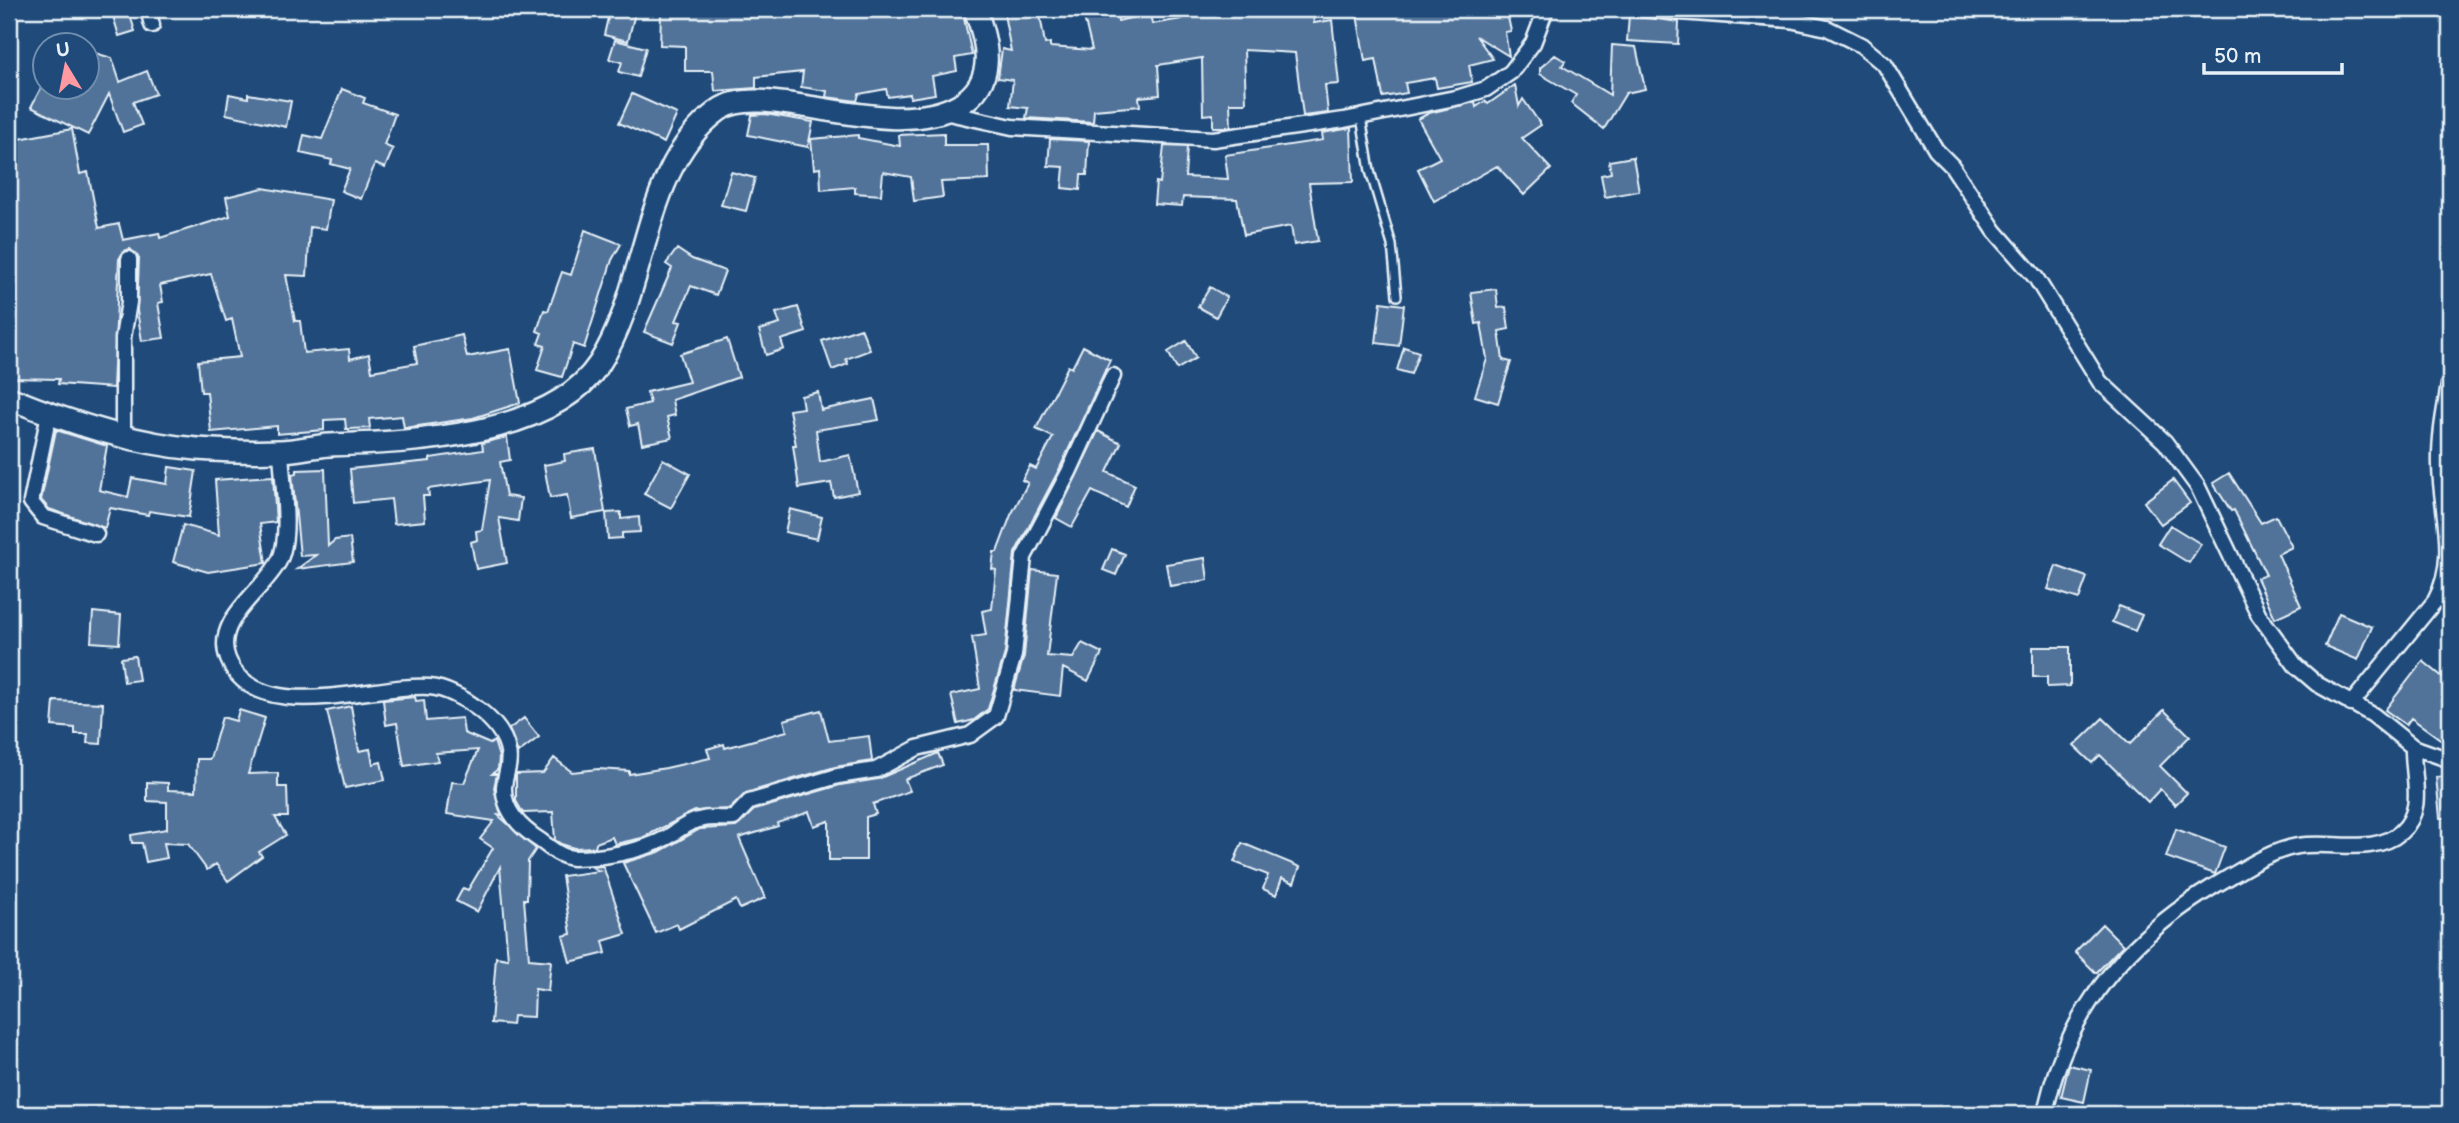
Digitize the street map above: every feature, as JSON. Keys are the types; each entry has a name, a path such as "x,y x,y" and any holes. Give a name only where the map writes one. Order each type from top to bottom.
{"main road":[{"path":"9,398 49,414 123,436 197,449 281,452 326,445 377,444 481,431 558,402 598,366 617,332 658,197 694,135 722,108 735,103 763,103 893,120 921,119 944,112 974,93 986,71 987,54 975,9"}],"street":[{"path":"148,9 152,25"},
{"path":"944,112 1012,127 1213,139 1361,117 1460,97 1486,89 1511,72 1518,63 1533,43 1546,9"},
{"path":"1638,9 1790,20 1827,28 1861,45 1885,65 1936,150 1952,166 1995,231 2019,255 2036,278 2100,382 2165,442 2198,487 2233,565 2259,615 2281,648 2296,666 2351,704 2373,715 2413,747 2450,760"},
{"path":"123,436 124,338 129,302 129,260"},
{"path":"281,452 285,546 270,577 236,614 229,628 226,643 228,659 237,673 252,687 294,697 333,697 402,687 432,687 460,696 494,725 508,748 510,767 504,788 515,822 557,852 571,858 628,851 664,839 683,826 702,819 734,818 749,802 838,776 876,770 917,748 971,735 985,726 996,716 1004,697 1014,655 1024,557 1069,472 1113,376"},
{"path":"2351,704 2435,601 2445,582 2449,560 2440,467 2441,428 2450,379"},
{"path":"49,414 31,502 44,517 96,534"},
{"path":"2045,1114 2060,1054 2088,1002 2109,973 2165,920 2248,867 2297,846 2380,843 2400,833 2413,818 2416,802 2413,747"}],"lane":[{"path":"1361,117 1370,171 1392,245 1397,296"}],"building":[{"path":"111,9 128,9 135,31 119,36"},
{"path":"610,9 636,9 628,41 604,35"},
{"path":"683,9 962,9 972,55 955,58 957,71 932,76 935,94 910,98 910,94 888,97 886,89 859,94 857,101 826,97 827,91 801,87 803,72 756,77 756,88 715,91 713,71 685,71 685,46 660,45 661,13 684,13"},
{"path":"1003,9 1039,9 1045,44 1050,43 1050,47 1092,50 1082,9 1116,9 1118,21 1150,13 1152,24 1182,19 1180,9 1312,9 1314,23 1332,20 1339,84 1325,85 1328,113 1303,116 1295,53 1244,50 1246,103 1230,103 1231,127 1213,127 1213,114 1203,115 1202,58 1158,65 1160,95 1139,97 1140,106 1094,110 1093,122 1026,118 1028,108 1010,106 1013,80 998,78 1002,49 1011,51"},
{"path":"1356,9 1503,9 1503,14 1507,13 1511,31 1505,32 1509,56 1476,36 1493,59 1469,65 1472,82 1437,88 1435,78 1405,83 1407,93 1383,97 1376,59 1365,61"},
{"path":"1629,15 1679,22 1678,44 1627,41"},
{"path":"615,40 646,48 638,77 619,72 622,62 609,59"},
{"path":"1612,45 1636,47 1645,89 1626,93 1604,129 1571,103 1576,95 1540,74 1540,68 1555,55 1565,61 1562,66 1610,95"},
{"path":"102,55 112,58 120,82 147,71 156,94 133,102 142,125 123,132 109,94 88,135 31,107 34,102 102,102"},
{"path":"1515,85 1519,106 1523,99 1541,125 1522,138 1551,169 1524,195 1497,166 1434,201 1418,169 1440,158 1418,119 1429,113 1475,102 1476,107 1485,101 1488,104"},
{"path":"342,89 365,98 363,103 395,114 384,145 393,149 385,168 375,164 361,199 341,191 350,169 331,164 332,160 300,153 304,135 322,139"},
{"path":"229,94 248,98 248,94 291,101 286,127 226,114"},
{"path":"632,94 677,114 664,143 619,123"},
{"path":"765,114 813,122 808,147 748,135 752,115"},
{"path":"1351,128 1353,182 1309,183 1318,241 1294,245 1291,226 1244,235 1237,199 1183,197 1182,206 1154,204 1156,182 1160,183 1164,146 1187,147 1185,177 1228,179 1225,155 1323,140 1322,133"},
{"path":"72,129 80,174 88,172 99,228 119,224 123,240 159,233 160,238 230,216 226,197 263,188 331,200 326,229 310,227 307,276 286,275 295,321 300,321 304,353 349,349 350,359 369,354 372,371 417,363 414,346 462,335 467,357 510,349 520,403 473,418 404,428 402,416 369,419 370,428 346,429 345,419 324,420 324,430 277,434 277,426 211,432 207,392 201,392 198,361 240,357 232,319 226,321 211,274 160,285 163,302 158,303 164,338 142,341 137,311 139,258 130,249 124,251 119,259 113,388 58,384 59,379 9,378 9,151 14,141 19,139"},
{"path":"944,133 944,145 988,145 989,180 941,182 943,197 914,201 911,177 883,172 881,195 855,193 855,187 821,190 820,168 814,169 811,139 858,135 858,138 900,146 899,135"},
{"path":"1050,139 1089,141 1087,175 1081,175 1080,190 1062,188 1064,167 1048,166"},
{"path":"1633,157 1639,191 1605,197 1601,175 1611,173 1609,161"},
{"path":"731,172 755,178 746,211 721,205"},
{"path":"585,230 621,244 612,260 584,348 573,344 562,377 537,370 545,346 538,344 542,333 537,331 544,310 548,311 562,272 571,275"},
{"path":"677,249 692,259 725,271 716,295 691,286 676,321 681,322 673,343 644,332 672,268 666,264"},
{"path":"1210,287 1227,297 1216,317 1198,307"},
{"path":"1496,289 1498,308 1506,307 1509,329 1499,331 1503,360 1511,362 1498,403 1475,396 1487,359 1481,323 1476,324 1471,292"},
{"path":"1381,302 1404,305 1399,346 1376,343"},
{"path":"798,307 806,332 781,340 784,349 766,355 759,330 780,324 776,313"},
{"path":"861,328 870,350 846,359 848,364 832,370 822,341"},
{"path":"727,339 739,377 672,400 675,415 667,417 672,438 642,444 638,424 630,426 626,409 650,403 647,392 689,382 680,354"},
{"path":"1186,341 1196,358 1177,369 1168,352"},
{"path":"1083,346 1110,360 1060,468 1015,553 1005,653 988,709 974,720 958,724 951,695 980,689 972,637 986,635 982,611 992,609 996,570 992,569 994,552 997,552 1011,515 1028,483 1022,480 1030,466 1036,469 1053,437 1036,429 1068,366 1072,368"},
{"path":"1404,347 1419,352 1411,374 1397,370"},
{"path":"818,392 821,410 874,399 879,420 816,430 820,462 850,455 858,492 834,497 831,483 799,488 793,445 796,445 789,410 803,408 801,396"},
{"path":"56,430 107,446 99,490 128,497 132,478 167,484 169,467 196,471 189,517 149,511 148,515 110,508 105,528 49,509 41,500"},
{"path":"1098,431 1121,443 1107,472 1135,485 1126,507 1092,491 1072,527 1056,518"},
{"path":"507,437 510,460 500,462 506,496 521,498 518,521 499,518 507,563 476,569 471,542 477,540 476,531 482,530 490,480 428,489 429,496 423,496 425,521 394,524 391,499 353,503 350,469 430,461 430,458 483,450 482,443"},
{"path":"595,449 605,512 571,518 567,495 550,498 544,465 565,461 564,454"},
{"path":"663,459 690,474 671,508 644,494"},
{"path":"325,469 328,546 335,540 350,538 353,562 297,569 316,555 300,556 292,474 297,473 297,470"},
{"path":"2229,473 2261,523 2276,516 2292,547 2278,554 2301,606 2275,618 2257,578 2266,575 2234,510 2231,511 2213,483"},
{"path":"273,476 276,522 260,524 266,563 208,572 173,562 183,525 219,535 215,480"},
{"path":"2173,480 2190,503 2161,524 2144,502"},
{"path":"790,509 822,517 817,539 785,532"},
{"path":"621,512 621,519 639,517 640,532 622,533 622,538 608,539 606,513"},
{"path":"2170,525 2201,544 2189,563 2158,544"},
{"path":"1112,549 1125,554 1116,575 1103,570"},
{"path":"1205,558 1208,580 1170,586 1166,564"},
{"path":"2056,566 2087,577 2079,599 2048,589"},
{"path":"1032,570 1057,573 1047,656 1073,658 1082,643 1102,653 1088,681 1063,668 1060,696 1014,690 1024,656"},
{"path":"2119,606 2142,615 2135,631 2112,622"},
{"path":"93,612 121,615 119,644 91,642"},
{"path":"2339,613 2372,627 2358,660 2325,646"},
{"path":"2033,647 2070,647 2070,686 2047,687 2047,677 2033,677"},
{"path":"135,656 139,680 124,682 121,658"},
{"path":"2423,661 2450,683 2450,746 2411,718 2406,725 2385,710"},
{"path":"415,697 416,701 424,700 426,721 462,718 464,733 490,744 494,741 499,757 498,769 492,774 497,774 494,788 501,815 498,815 536,849 528,861 527,899 524,899 529,959 551,961 548,991 535,989 534,1017 513,1016 512,1025 491,1023 496,957 508,959 500,867 477,912 456,901 463,888 468,890 493,848 480,839 494,821 447,814 452,782 464,783 478,750 436,753 438,761 404,766 397,723 386,725 383,700"},
{"path":"54,701 103,703 101,744 87,743 88,734 75,734 75,728 52,726"},
{"path":"351,706 359,751 370,749 373,764 381,762 385,780 345,788 327,711"},
{"path":"239,710 265,718 248,774 278,773 278,787 287,787 288,817 275,817 286,835 259,852 262,856 228,881 216,864 207,870 188,844 164,843 167,858 146,862 142,843 132,843 131,835 167,829 167,802 147,801 147,782 168,783 168,790 196,791 197,759 210,759 222,717 236,721"},
{"path":"821,710 829,741 869,736 872,761 835,767 746,793 730,809 695,811 642,838 615,844 612,837 596,843 595,847 574,848 561,844 555,840 553,812 523,813 516,801 516,774 543,773 554,758 572,772 598,769 629,771 629,774 666,768 710,758 707,749 724,744 725,748 787,731 784,720"},
{"path":"2164,710 2190,736 2160,766 2187,793 2175,805 2160,789 2148,802 2100,755 2092,763 2074,746 2103,718 2130,744"},
{"path":"524,718 539,737 518,753 509,729"},
{"path":"938,753 943,765 905,779 910,791 873,804 876,814 866,817 866,860 829,860 829,821 814,826 809,812 777,823 778,826 739,838 765,898 740,909 736,900 679,929 677,924 656,933 623,863 659,852 700,829 736,827 754,810 840,785 878,779"},
{"path":"2450,776 2450,818 2440,818 2436,777"},
{"path":"2176,829 2225,847 2215,874 2166,857"},
{"path":"1242,843 1300,867 1294,883 1282,878 1276,895 1263,889 1268,875 1234,862"},
{"path":"603,866 626,934 603,941 606,953 570,962 563,936 571,934 562,876 599,871 592,867"},
{"path":"2102,924 2123,945 2096,973 2075,952"},
{"path":"2069,1065 2091,1070 2084,1102 2061,1097"}]}
